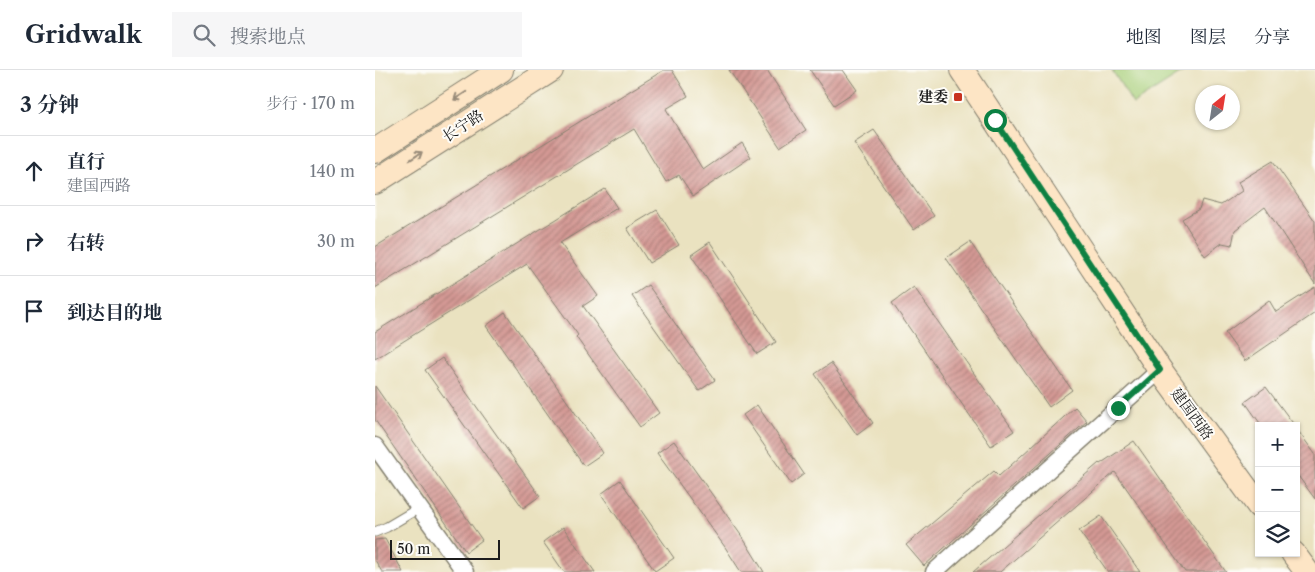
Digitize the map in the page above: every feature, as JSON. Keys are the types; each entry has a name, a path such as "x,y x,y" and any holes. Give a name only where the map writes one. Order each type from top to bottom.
{"main road":[{"name":"长宁路","path":"375,151 501,70"},
{"name":"长宁路","path":"375,182 551,70"},
{"name":"建国西路","path":"962,70 1160,370 1255,501"},
{"path":"1296,557 1307,572"}],"street":[{"path":"934,572 1160,370"},
{"path":"375,446 465,572"}],"lane":[{"path":"375,532 419,508"}],"green space":[{"path":"1112,70 1186,70 1133,104"}],"building":[{"path":"664,70 672,70 688,96 666,109 703,170 742,143 751,157 693,196 679,175 666,182 634,129 375,288 375,247"},
{"path":"729,70 767,70 806,130 780,147"},
{"path":"810,70 843,70 857,90 834,105"},
{"path":"874,130 934,216 914,230 854,143"},
{"path":"1273,161 1315,221 1315,284 1265,207 1235,230 1232,245 1222,243 1205,256 1182,219 1199,209 1202,200 1221,205 1242,191 1238,182"},
{"path":"605,189 617,208 560,243 598,296 583,306 659,413 640,427 527,264 375,359 375,332"},
{"path":"657,210 679,245 649,263 627,228"},
{"path":"710,242 776,342 757,354 691,255"},
{"path":"970,242 1072,390 1049,407 946,258"},
{"path":"648,285 715,380 699,391 632,296"},
{"path":"914,287 1014,431 991,446 892,303"},
{"path":"1315,287 1315,313 1245,361 1225,333 1269,300 1276,312"},
{"path":"505,312 603,453 584,466 486,326"},
{"path":"442,358 540,496 523,508 425,370"},
{"path":"831,363 873,423 857,435 815,374"},
{"path":"375,386 482,540 466,552 375,420"},
{"path":"1266,387 1292,422 1259,422 1245,402"},
{"path":"757,405 804,474 791,484 743,415"},
{"path":"1075,407 1087,421 924,566 906,545 994,471 999,476"},
{"path":"1300,433 1315,454 1315,499 1300,478"},
{"path":"674,441 743,538 764,572 741,572 657,453"},
{"path":"1134,441 1226,572 1185,572 1115,472 1000,572 973,572 1099,463"},
{"path":"620,480 674,558 655,571 601,494"},
{"path":"1101,516 1140,572 1108,572 1079,531"},
{"path":"563,527 595,572 564,572 543,542"},
{"path":"385,539 403,572 382,572 375,560 375,540"}],"place":[{"name":"建委","path":"958,97"}],"route":[{"path":"995,120 1160,370 1118,408"}]}
